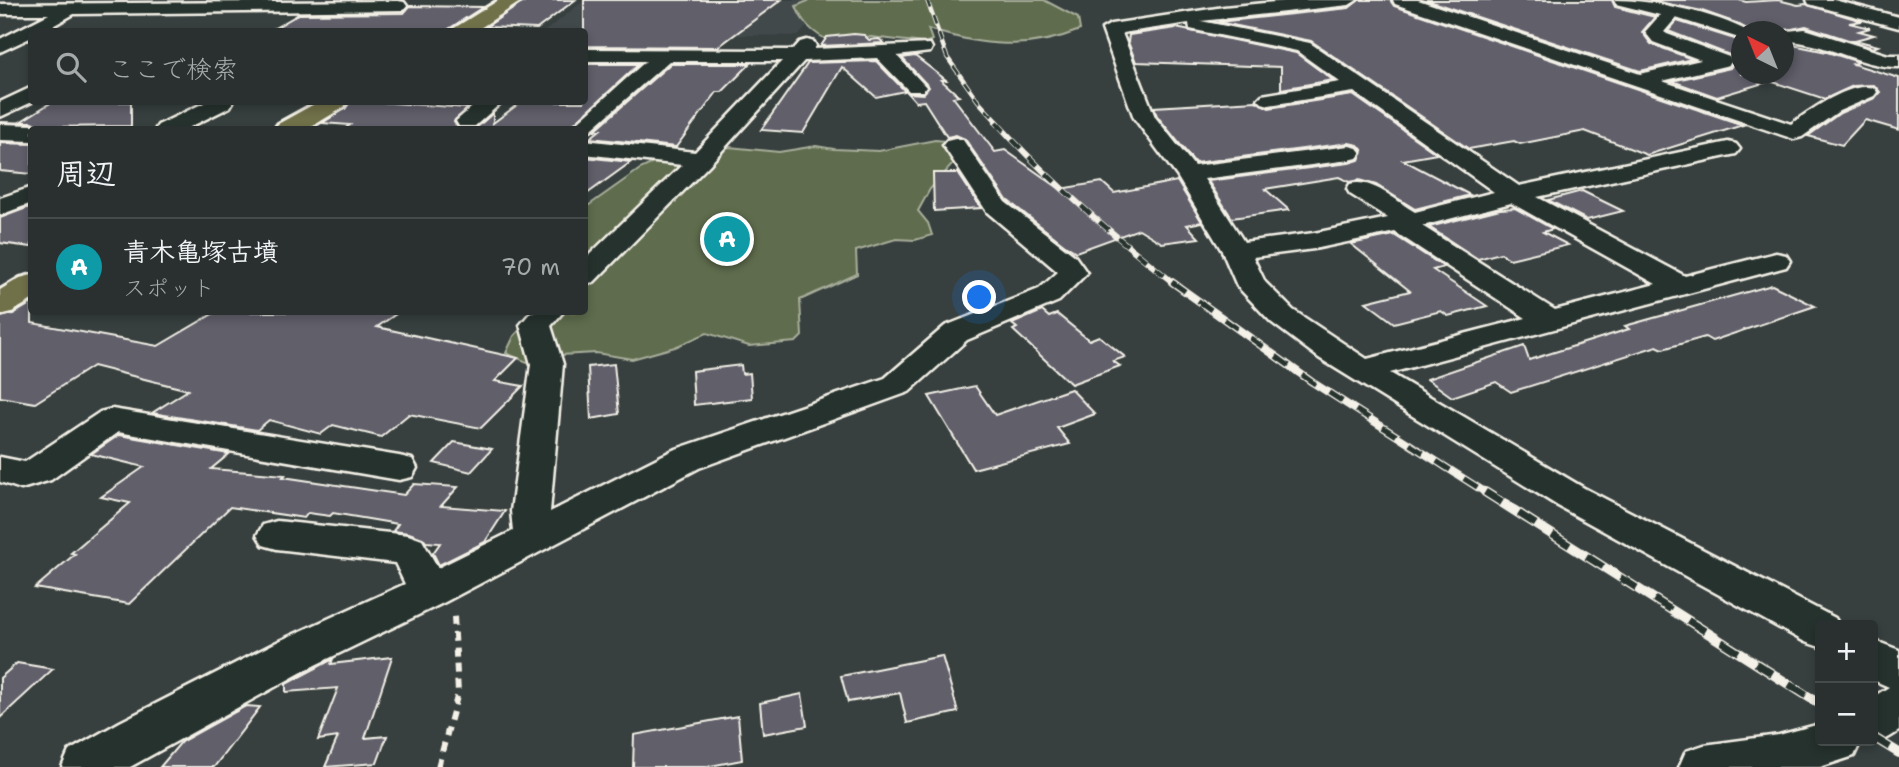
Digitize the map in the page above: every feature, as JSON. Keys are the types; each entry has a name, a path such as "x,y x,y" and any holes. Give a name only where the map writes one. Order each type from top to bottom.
{"highway":[{"path":"465,28 513,0"},
{"path":"294,126 330,105"},
{"path":"0,304 28,287"}],"street":[{"path":"1349,0 1296,2 1111,29 1145,118 1188,174 1236,251 1252,286 1282,316 1363,370 1571,497 1815,627"},
{"path":"1401,0 1794,132 1831,106 1867,92"},
{"path":"1622,0 1670,14 1687,16 1731,31"},
{"path":"1815,0 1899,23"},
{"path":"0,9 83,4 403,3"},
{"path":"366,25 403,3"},
{"path":"36,28 83,4"},
{"path":"155,26 195,4"},
{"path":"265,25 304,4"},
{"path":"1641,80 1722,61 1660,38 1654,32 1670,14"},
{"path":"1169,20 1303,47 1515,194 1679,285"},
{"path":"0,46 28,32"},
{"path":"1794,36 1805,35 1887,61 1899,61"},
{"path":"588,272 701,160 817,36"},
{"path":"588,55 798,54 922,48"},
{"path":"882,52 916,87"},
{"path":"585,126 665,55"},
{"path":"1269,99 1359,85"},
{"path":"0,111 28,95"},
{"path":"174,126 216,105"},
{"path":"467,121 487,105"},
{"path":"0,132 28,132"},
{"path":"87,767 137,737 295,654 441,586 687,459 897,385 956,333 1049,295 1073,273 1065,262 996,207 955,145"},
{"path":"588,147 701,160"},
{"path":"1236,251 1287,246 1406,222 1600,174 1728,149"},
{"path":"1188,174 1349,153"},
{"path":"1359,189 1553,322"},
{"path":"0,207 28,196"},
{"path":"1363,370 1776,261"},
{"path":"534,538 530,511 547,364 535,325 545,315"},
{"path":"0,469 21,476 38,471 112,419 399,468"},
{"path":"277,535 408,550 441,586"},
{"path":"1878,661 1899,672"},
{"path":"1878,720 1899,705"},
{"path":"1704,767 1780,762 1823,746"}],"path":[{"path":"438,767 458,693 441,586"}],"shaded area":[{"path":"585,0 832,0 798,36 588,33 588,28 549,28"}],"green space":[{"path":"810,0 1044,0 1078,18 1080,30 1042,41 1004,44 967,39 928,29 932,40 925,43 853,35 830,41 809,27 796,6"},
{"path":"935,140 957,142 961,155 930,189 918,211 928,223 932,235 915,240 896,239 856,251 857,274 800,300 802,336 796,342 749,346 707,333 675,347 632,359 596,353 560,355 527,362 506,353 514,336 533,315 588,315 588,206 640,169 673,154 703,148 729,147 779,152 816,146 879,151"}],"building":[{"path":"525,0 575,0 538,28 486,27"},
{"path":"584,0 781,0 718,47 588,46 588,28 584,28"},
{"path":"1359,0 1390,0 1394,6 1743,125 1647,155 1585,131 1520,144 1514,141 1469,149 1311,41 1218,22 1349,8"},
{"path":"1426,0 1612,0 1615,7 1655,17 1642,32 1651,44 1692,59 1640,71"},
{"path":"1649,0 1778,0 1798,5 1806,4 1862,21 1849,23 1870,28 1859,31 1874,35 1855,40 1878,46 1873,48 1806,26 1794,29 1794,21 1731,21 1702,11"},
{"path":"410,6 483,7 450,28 275,28 299,14 404,13"},
{"path":"1677,21 1731,38 1731,56 1730,55 1668,31"},
{"path":"1176,28 1296,53 1333,80 1281,89 1281,67 1136,62 1128,42 1129,35"},
{"path":"864,35 869,40 879,39 884,43 821,46 827,37"},
{"path":"1794,45 1827,52 1859,62 1853,64 1899,78 1899,130 1865,120 1842,145 1808,136 1840,113 1875,98 1880,92 1874,85 1853,86 1825,99 1779,84 1794,84"},
{"path":"915,56 946,80 941,80 959,96 953,97 995,152 1005,150 1060,189 1102,182 1114,193 1177,181 1202,222 1187,225 1199,238 1162,243 1139,229 1076,252 1065,245 1007,200 965,139 956,135 947,137 924,101 916,102 908,93 923,94 929,87 902,58"},
{"path":"876,61 905,91 876,97 842,67 803,133 761,130 808,63"},
{"path":"588,64 639,64 571,126 478,126 493,113 493,123 517,105 588,105"},
{"path":"670,64 750,64 722,92 717,92 676,147 590,138 600,130 595,130"},
{"path":"1730,68 1731,84 1760,84 1717,97 1672,81"},
{"path":"1353,95 1437,154 1403,160 1470,195 1415,209 1376,185 1359,180 1349,182 1339,177 1265,189 1289,210 1232,218 1208,181 1349,163 1359,160 1363,151 1358,145 1349,143 1195,163 1157,116 1154,107 1256,101 1269,108"},
{"path":"47,105 131,105 131,126 40,126 32,122 20,122"},
{"path":"348,105 468,108 454,122 457,126 349,126 322,123"},
{"path":"0,143 28,144 28,174 0,171"},
{"path":"588,157 631,162 588,193"},
{"path":"933,173 958,173 981,208 934,211"},
{"path":"1582,191 1623,211 1587,220 1548,200"},
{"path":"28,208 28,246 0,243 0,218"},
{"path":"1515,208 1553,229 1543,232 1568,245 1510,259 1500,253 1478,259 1429,227 1500,209"},
{"path":"1394,235 1444,267 1433,270 1487,306 1448,316 1441,311 1394,323 1366,302 1410,291 1351,244"},
{"path":"1772,285 1815,306 1712,341 1705,337 1663,349 1657,346 1511,392 1496,382 1452,397 1427,379 1524,346 1529,360 1629,329 1625,326"},
{"path":"28,305 28,315 32,315 32,323 158,346 211,315 395,315 377,327 518,358 495,381 523,386 481,428 409,414 381,437 333,425 321,434 269,420 257,430 152,413 188,390 93,366 35,403 0,397 0,317 13,314"},
{"path":"1042,311 1049,317 1057,314 1089,340 1099,336 1125,357 1113,361 1120,366 1071,384 1013,330 1017,328 1012,324"},
{"path":"614,364 619,414 591,419 588,367"},
{"path":"741,365 742,374 750,373 752,398 694,405 692,371"},
{"path":"975,386 995,415 1071,389 1095,414 1057,428 1070,444 973,469 929,396"},
{"path":"119,435 229,454 211,469 285,475 283,477 404,495 414,484 458,487 441,506 505,511 485,542 439,565 433,553 440,543 426,542 423,538 409,533 393,531 398,524 333,513 330,516 308,513 304,518 230,507 129,604 35,588 130,503 101,497 144,467 91,454"},
{"path":"454,442 492,449 471,472 434,463"},
{"path":"942,656 958,712 907,723 900,693 848,702 841,676"},
{"path":"392,657 365,738 387,736 377,763 325,767 338,737 318,740 338,688 286,692 286,684 333,659 331,664"},
{"path":"17,663 53,669 0,718 0,678"},
{"path":"802,694 807,726 763,734 760,703"},
{"path":"246,706 260,707 214,767 160,767 181,742"},
{"path":"738,716 742,760 705,767 633,767 634,735"}],"railway":[{"path":"927,0 947,57 978,101 998,123"},
{"path":"996,122 1082,207 1175,284"},
{"path":"1172,282 1312,382 1488,494"},
{"path":"1485,492 1815,701"},
{"path":"1878,740 1899,753"}],"place":[{"name":"青木亀塚古墳","path":"727,239"}]}
